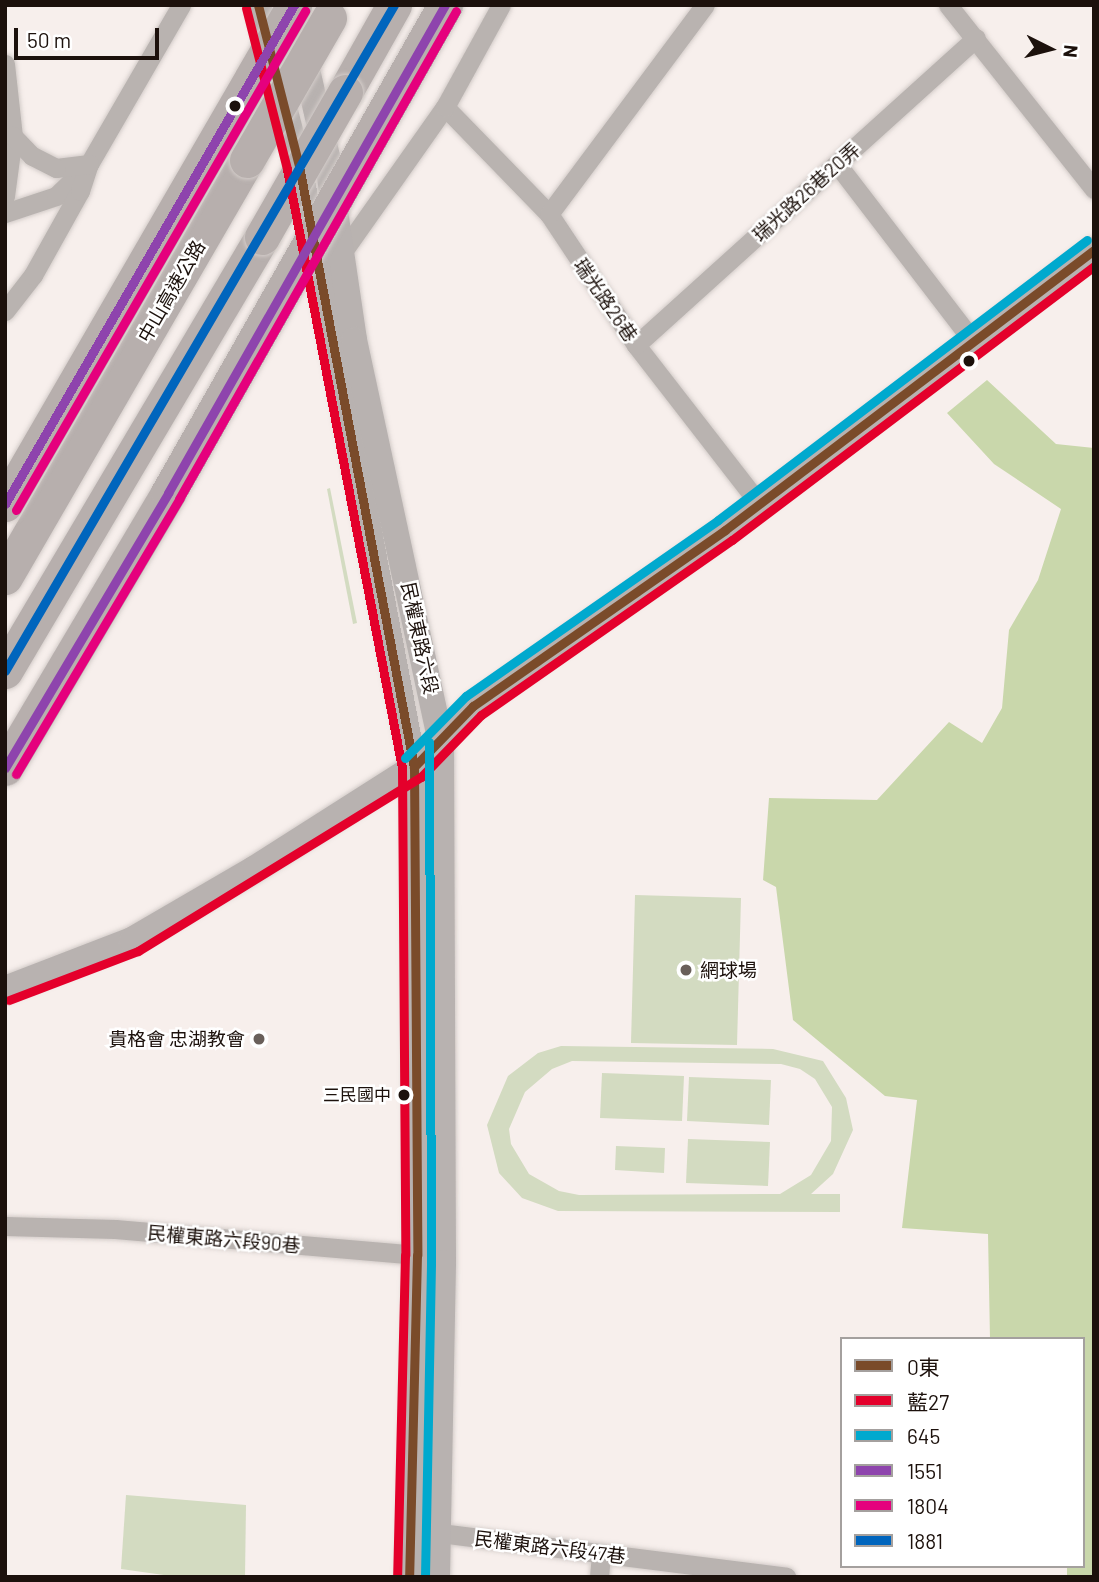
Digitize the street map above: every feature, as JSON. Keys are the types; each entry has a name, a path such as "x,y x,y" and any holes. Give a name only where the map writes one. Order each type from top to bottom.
{"highway":[{"path":"5,504 293,5"},
{"path":"5,671 262,237 394,5"},
{"path":"5,768 175,482 445,5"},
{"name":"中山高速公路","path":"5,577 333,11"}],"main road":[{"name":"民權東路六段","path":"258,5 299,166 315,265 396,655 414,766 440,1533 437,1577"},
{"name":"民權東路六段","path":"293,5 327,157 340,257 440,741 430,1256 409,1577"},
{"path":"5,989 132,940 254,870 414,766 473,706 758,502 1094,250"}],"street":[{"path":"5,311 33,275 80,191 89,164 181,5"},
{"path":"340,257 445,107 501,5"},
{"path":"549,214 705,5"},
{"path":"948,5 1094,189"},
{"name":"瑞光路26巷20弄","path":"636,345 976,38"},
{"path":"5,64 13,136 5,196"},
{"name":"瑞光路26巷","path":"445,107 549,214 636,345 758,502"},
{"path":"13,136 32,156 56,168 89,164"},
{"path":"5,213 56,196 89,164"},
{"path":"837,164 972,341"},
{"name":"民權東路六段90巷","path":"5,1226 115,1229 430,1256"},
{"name":"民權東路六段47巷","path":"440,1533 601,1553 724,1573 786,1577"},
{"path":"599,1577 601,1553"}],"green space":[{"path":"987,380 1056,444 1094,448 1094,1577 1067,1577 1067,1568 1085,1568 1085,1337 990,1337 988,1234 902,1228 917,1100 885,1096 793,1020 776,887 763,880 769,798 877,800 949,722 982,743 1002,708 1009,630 1038,580 1061,509 994,464 947,413"},
{"path":"330,488 357,623 353,624 327,489"},
{"name":"網球場","path":"635,895 741,898 737,1045 631,1043"},
{"path":"561,1046 773,1049 823,1061 846,1098 853,1130 833,1174 811,1194 840,1194 840,1212 558,1211 522,1198 499,1173 487,1125 508,1076 538,1053","holes":["572,1061 781,1064 800,1069 815,1079 832,1107 831,1141 811,1175 780,1194 579,1195 559,1191 529,1174 511,1144 509,1129 525,1092 552,1069"]},
{"path":"602,1073 684,1076 682,1121 600,1118"},
{"path":"689,1077 771,1080 769,1125 687,1121"},
{"path":"688,1139 770,1142 768,1186 686,1183"},
{"path":"616,1146 665,1148 664,1173 615,1170"},
{"path":"126,1495 246,1505 245,1577 178,1577 121,1569"}],"transit line":[{"name":"0東","path":"258,5 299,166 414,767 417,1255 409,1577"},
{"name":"1551","path":"5,504 294,5"},
{"name":"1881","path":"5,671 394,5"},
{"name":"1551","path":"5,768 168,493 445,5"},
{"name":"藍27","path":"246,8 287,169 402,768 405,1255 397,1577"},
{"name":"1804","path":"16,510 305,11"},
{"name":"1804","path":"16,774 179,499 456,11"},
{"name":"645","path":"405,758 466,696 718,520 1087,240"},
{"name":"0東","path":"414,767 473,706 725,530 1094,250"},
{"name":"藍27","path":"9,1000 138,951 421,777 481,715 732,540 1094,266"},
{"name":"645","path":"425,1577 431,1263 429,742"}],"place":[{"name":"網球場","path":"686,970"},
{"name":"貴格會 忠湖教會","path":"259,1039"},
{"name":"三民國中","path":"404,1095"}]}
